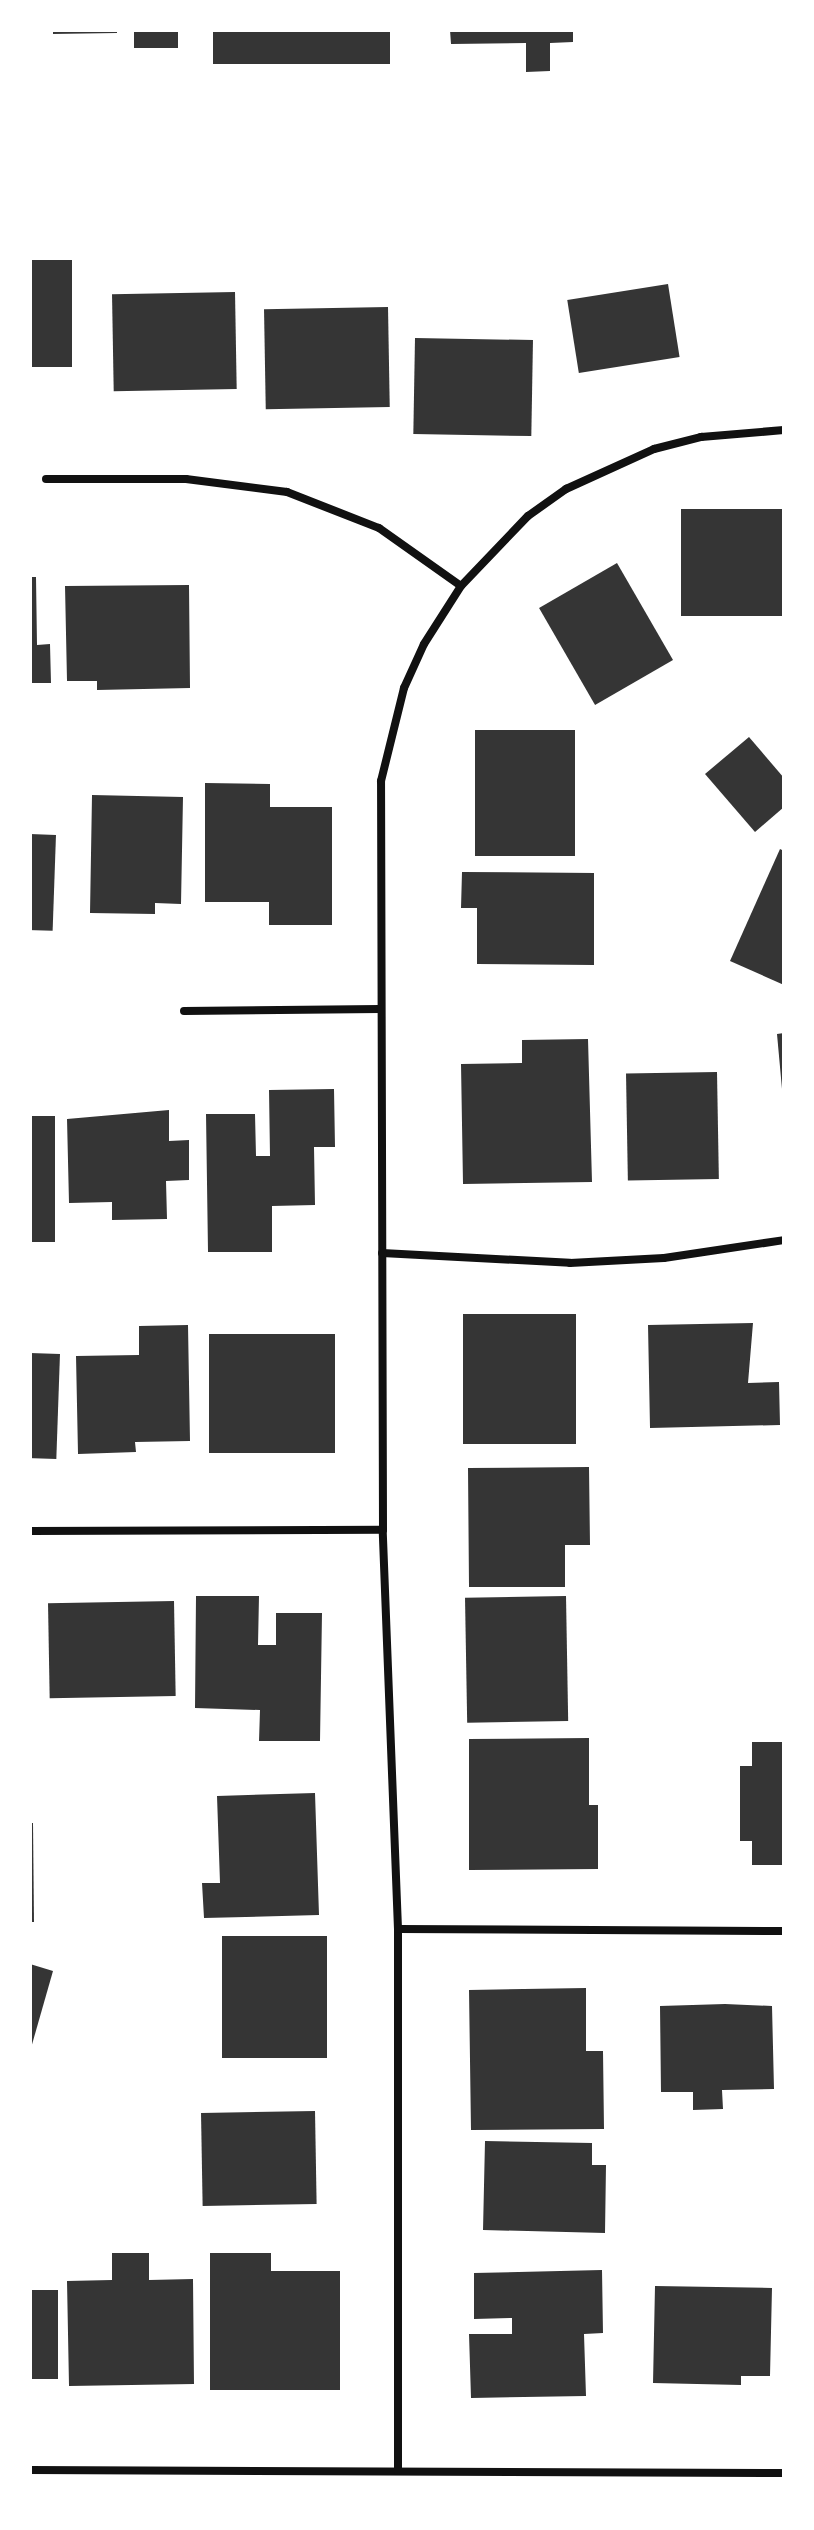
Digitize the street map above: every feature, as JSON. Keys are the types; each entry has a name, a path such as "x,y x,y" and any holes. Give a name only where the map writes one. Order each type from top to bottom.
{"street":[{"path":"398,2471 398,1929 383,1530 380,1009 384,770 404,688 424,644 461,586 528,516 609,466 701,437 784,430"},
{"path":"46,479 186,479 287,492 379,528 461,586"},
{"path":"184,1011 380,1009"},
{"path":"382,1253 570,1263 664,1258 784,1240"},
{"path":"30,1531 383,1530"},
{"path":"398,1929 784,1931"},
{"path":"30,2470 784,2473"}],"building":[{"path":"53,30 117,30 117,33 53,34"},
{"path":"134,30 178,30 178,48 134,48"},
{"path":"213,30 390,30 390,64 213,64"},
{"path":"450,30 573,30 573,42 550,43 550,71 526,72 526,43 451,44"},
{"path":"30,260 72,260 72,367 30,367"},
{"path":"668,284 680,357 579,373 567,300"},
{"path":"235,292 237,389 114,391 112,294"},
{"path":"388,307 390,407 266,409 264,309"},
{"path":"415,338 533,340 531,436 413,434"},
{"path":"681,509 784,509 784,616 681,616"},
{"path":"617,563 673,660 595,705 539,608"},
{"path":"30,577 36,577 37,645 50,644 51,683 30,683"},
{"path":"189,585 190,688 97,690 97,681 67,681 65,586"},
{"path":"475,730 575,730 575,856 475,856"},
{"path":"749,737 784,778 784,807 755,832 705,774"},
{"path":"205,783 270,784 270,807 332,807 332,925 269,925 269,902 205,902"},
{"path":"92,795 183,797 181,904 155,903 155,914 90,913"},
{"path":"30,834 56,835 53,931 30,930"},
{"path":"780,849 784,851 784,985 730,961"},
{"path":"462,872 594,873 594,965 477,964 477,908 461,908"},
{"path":"784,1033 784,1089 782,1089 777,1034"},
{"path":"588,1039 592,1182 463,1184 461,1064 522,1063 522,1040"},
{"path":"717,1072 719,1179 628,1181 626,1074"},
{"path":"334,1089 335,1147 314,1147 315,1205 272,1206 272,1252 208,1252 206,1114 255,1114 256,1156 270,1156 269,1090"},
{"path":"169,1110 169,1141 189,1140 189,1180 166,1181 167,1219 112,1220 112,1202 69,1203 67,1119"},
{"path":"30,1116 55,1116 55,1242 30,1242"},
{"path":"463,1314 576,1314 576,1444 463,1444"},
{"path":"753,1323 748,1383 779,1382 780,1425 650,1428 648,1325"},
{"path":"188,1325 190,1441 135,1442 136,1452 78,1454 76,1356 139,1355 139,1326"},
{"path":"209,1334 335,1334 335,1453 209,1453"},
{"path":"30,1353 60,1354 56,1459 30,1458"},
{"path":"589,1467 590,1545 565,1545 565,1587 469,1587 468,1468"},
{"path":"196,1596 259,1596 258,1645 276,1645 276,1613 322,1613 320,1741 259,1741 260,1710 195,1708"},
{"path":"566,1596 568,1721 467,1723 465,1598"},
{"path":"174,1601 176,1696 50,1698 48,1603"},
{"path":"589,1738 589,1805 598,1805 598,1869 469,1870 469,1739"},
{"path":"752,1742 784,1742 784,1865 752,1865 752,1841 740,1841 740,1766 752,1766"},
{"path":"315,1793 319,1915 204,1918 202,1883 220,1883 217,1796"},
{"path":"30,1823 33,1823 34,1922 30,1922"},
{"path":"222,1936 327,1936 327,2058 222,2058"},
{"path":"30,1964 53,1971 31,2048 30,2048"},
{"path":"586,1988 586,2051 603,2051 604,2129 471,2130 469,1990"},
{"path":"660,2006 772,2006 774,2089 722,2090 723,2109 693,2110 693,2092 661,2092"},
{"path":"315,2111 317,2204 203,2206 201,2113"},
{"path":"485,2141 592,2143 592,2165 606,2165 605,2233 483,2230"},
{"path":"112,2253 149,2253 149,2280 193,2279 194,2384 69,2386 67,2281 112,2280"},
{"path":"210,2253 271,2253 271,2271 340,2271 340,2390 210,2390"},
{"path":"602,2270 603,2333 584,2334 586,2396 471,2398 469,2334 512,2334 512,2318 474,2319 474,2273"},
{"path":"655,2286 772,2288 770,2376 741,2376 741,2385 653,2383"},
{"path":"30,2290 58,2290 58,2379 30,2379"}]}
